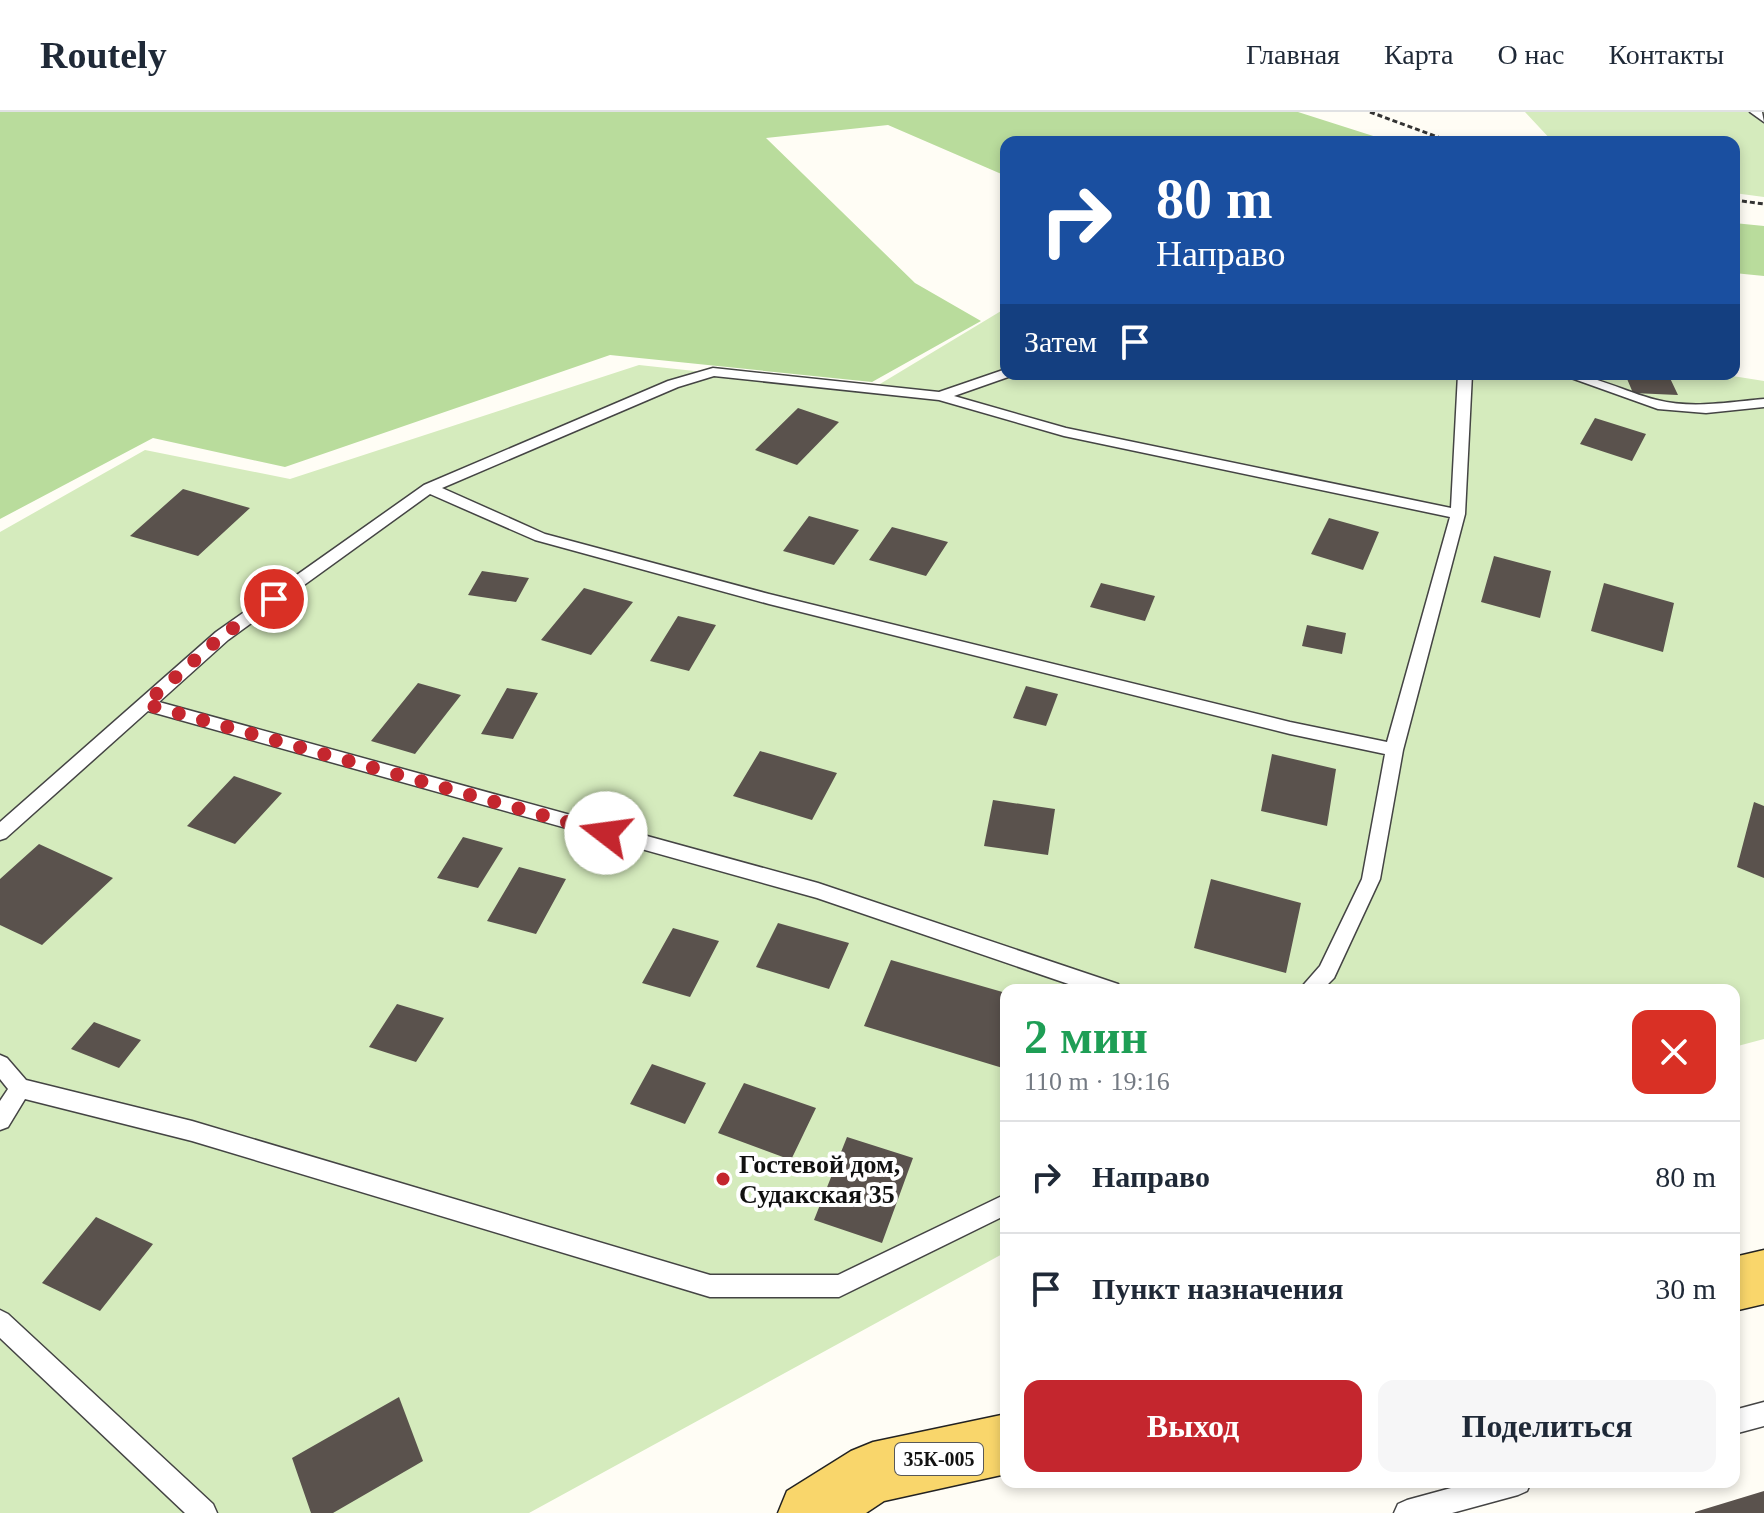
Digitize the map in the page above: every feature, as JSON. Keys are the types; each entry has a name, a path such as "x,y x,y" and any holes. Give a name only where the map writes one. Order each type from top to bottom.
{"main road":[{"path":"1740,1283 1764,1277"},
{"name":"35К-005","path":"809,1513 873,1473 1000,1445"}],"lane":[{"path":"1755,112 1764,119"},
{"path":"0,833 222,636 429,488 673,384 713,372 940,396 1064,432 1458,514"},
{"path":"940,396 1000,375"},
{"path":"1315,984 1327,972 1371,879 1394,750 1458,514 1465,380"},
{"path":"1585,380 1658,405 1706,409 1764,403"},
{"path":"429,488 556,541 769,599 1290,728 1394,750"},
{"path":"145,704 818,891 1093,984"},
{"path":"0,1064 20,1088 192,1131 710,1286 839,1286 1000,1207"},
{"path":"0,1120 20,1088"},
{"path":"0,1322 204,1513"},
{"path":"1740,1420 1764,1414"},
{"path":"1407,1513 1497,1488"}],"path":[{"path":"1370,112 1435,136"},
{"path":"1740,201 1764,204"}],"green space":[{"path":"0,112 1298,112 1373,136 1000,136 1000,173 888,125 766,138 915,283 981,321 872,382 610,355 285,467 153,438 0,519"},
{"path":"1525,112 1764,112 1764,197 1740,194 1740,136 1547,136"},
{"path":"1740,224 1764,226 1764,276 1740,274"},
{"path":"1000,312 1000,380 1740,380 1740,377 1764,381 1764,1039 1740,1045 1740,984 1000,984 1000,1255 529,1513 0,1513 0,532 145,450 290,479 639,365 870,390"}],"building":[{"path":"1628,380 1671,380 1678,395 1633,393"},
{"path":"798,408 839,422 797,465 755,450"},
{"path":"1595,418 1646,434 1632,461 1580,444"},
{"path":"183,489 250,508 198,556 130,536"},
{"path":"809,516 859,530 834,565 783,551"},
{"path":"1329,518 1379,532 1363,570 1311,554"},
{"path":"892,527 948,542 926,576 869,560"},
{"path":"1494,556 1551,571 1540,618 1481,602"},
{"path":"482,571 529,578 516,602 468,595"},
{"path":"1101,583 1155,596 1145,621 1090,607"},
{"path":"1604,583 1674,603 1663,652 1591,631"},
{"path":"584,588 633,602 591,655 541,640"},
{"path":"678,616 716,625 689,671 650,661"},
{"path":"1307,625 1346,633 1342,654 1302,646"},
{"path":"418,683 461,695 415,754 371,741"},
{"path":"1026,686 1058,694 1046,726 1013,718"},
{"path":"507,688 538,693 513,739 481,734"},
{"path":"760,751 837,773 812,820 733,796"},
{"path":"1272,754 1336,769 1327,826 1261,811"},
{"path":"234,776 282,793 235,844 187,826"},
{"path":"993,800 1055,809 1048,855 984,846"},
{"path":"1754,802 1764,806 1764,878 1737,867"},
{"path":"463,837 503,848 478,888 437,878"},
{"path":"39,844 113,878 42,945 0,925 0,879"},
{"path":"519,867 566,879 536,934 487,921"},
{"path":"1211,879 1301,903 1286,973 1194,948"},
{"path":"778,923 849,943 829,989 756,967"},
{"path":"673,928 719,941 690,997 642,983"},
{"path":"891,960 1000,991 1000,1067 864,1026"},
{"path":"397,1004 444,1018 416,1062 369,1047"},
{"path":"94,1022 141,1040 119,1068 71,1049"},
{"path":"652,1064 706,1083 685,1124 630,1104"},
{"path":"744,1083 816,1108 791,1160 718,1133"},
{"path":"847,1137 913,1158 882,1243 814,1220"},
{"path":"96,1217 153,1244 100,1311 42,1283"},
{"path":"399,1397 423,1461 333,1513 311,1513 292,1458"},
{"path":"1764,1491 1764,1513 1695,1513 1695,1512"}],"place":[{"name":"Гостевой дом, Судакская 35","path":"723,1179"}],"route":[{"path":"274,599 222,636 145,704 606,833"}]}
